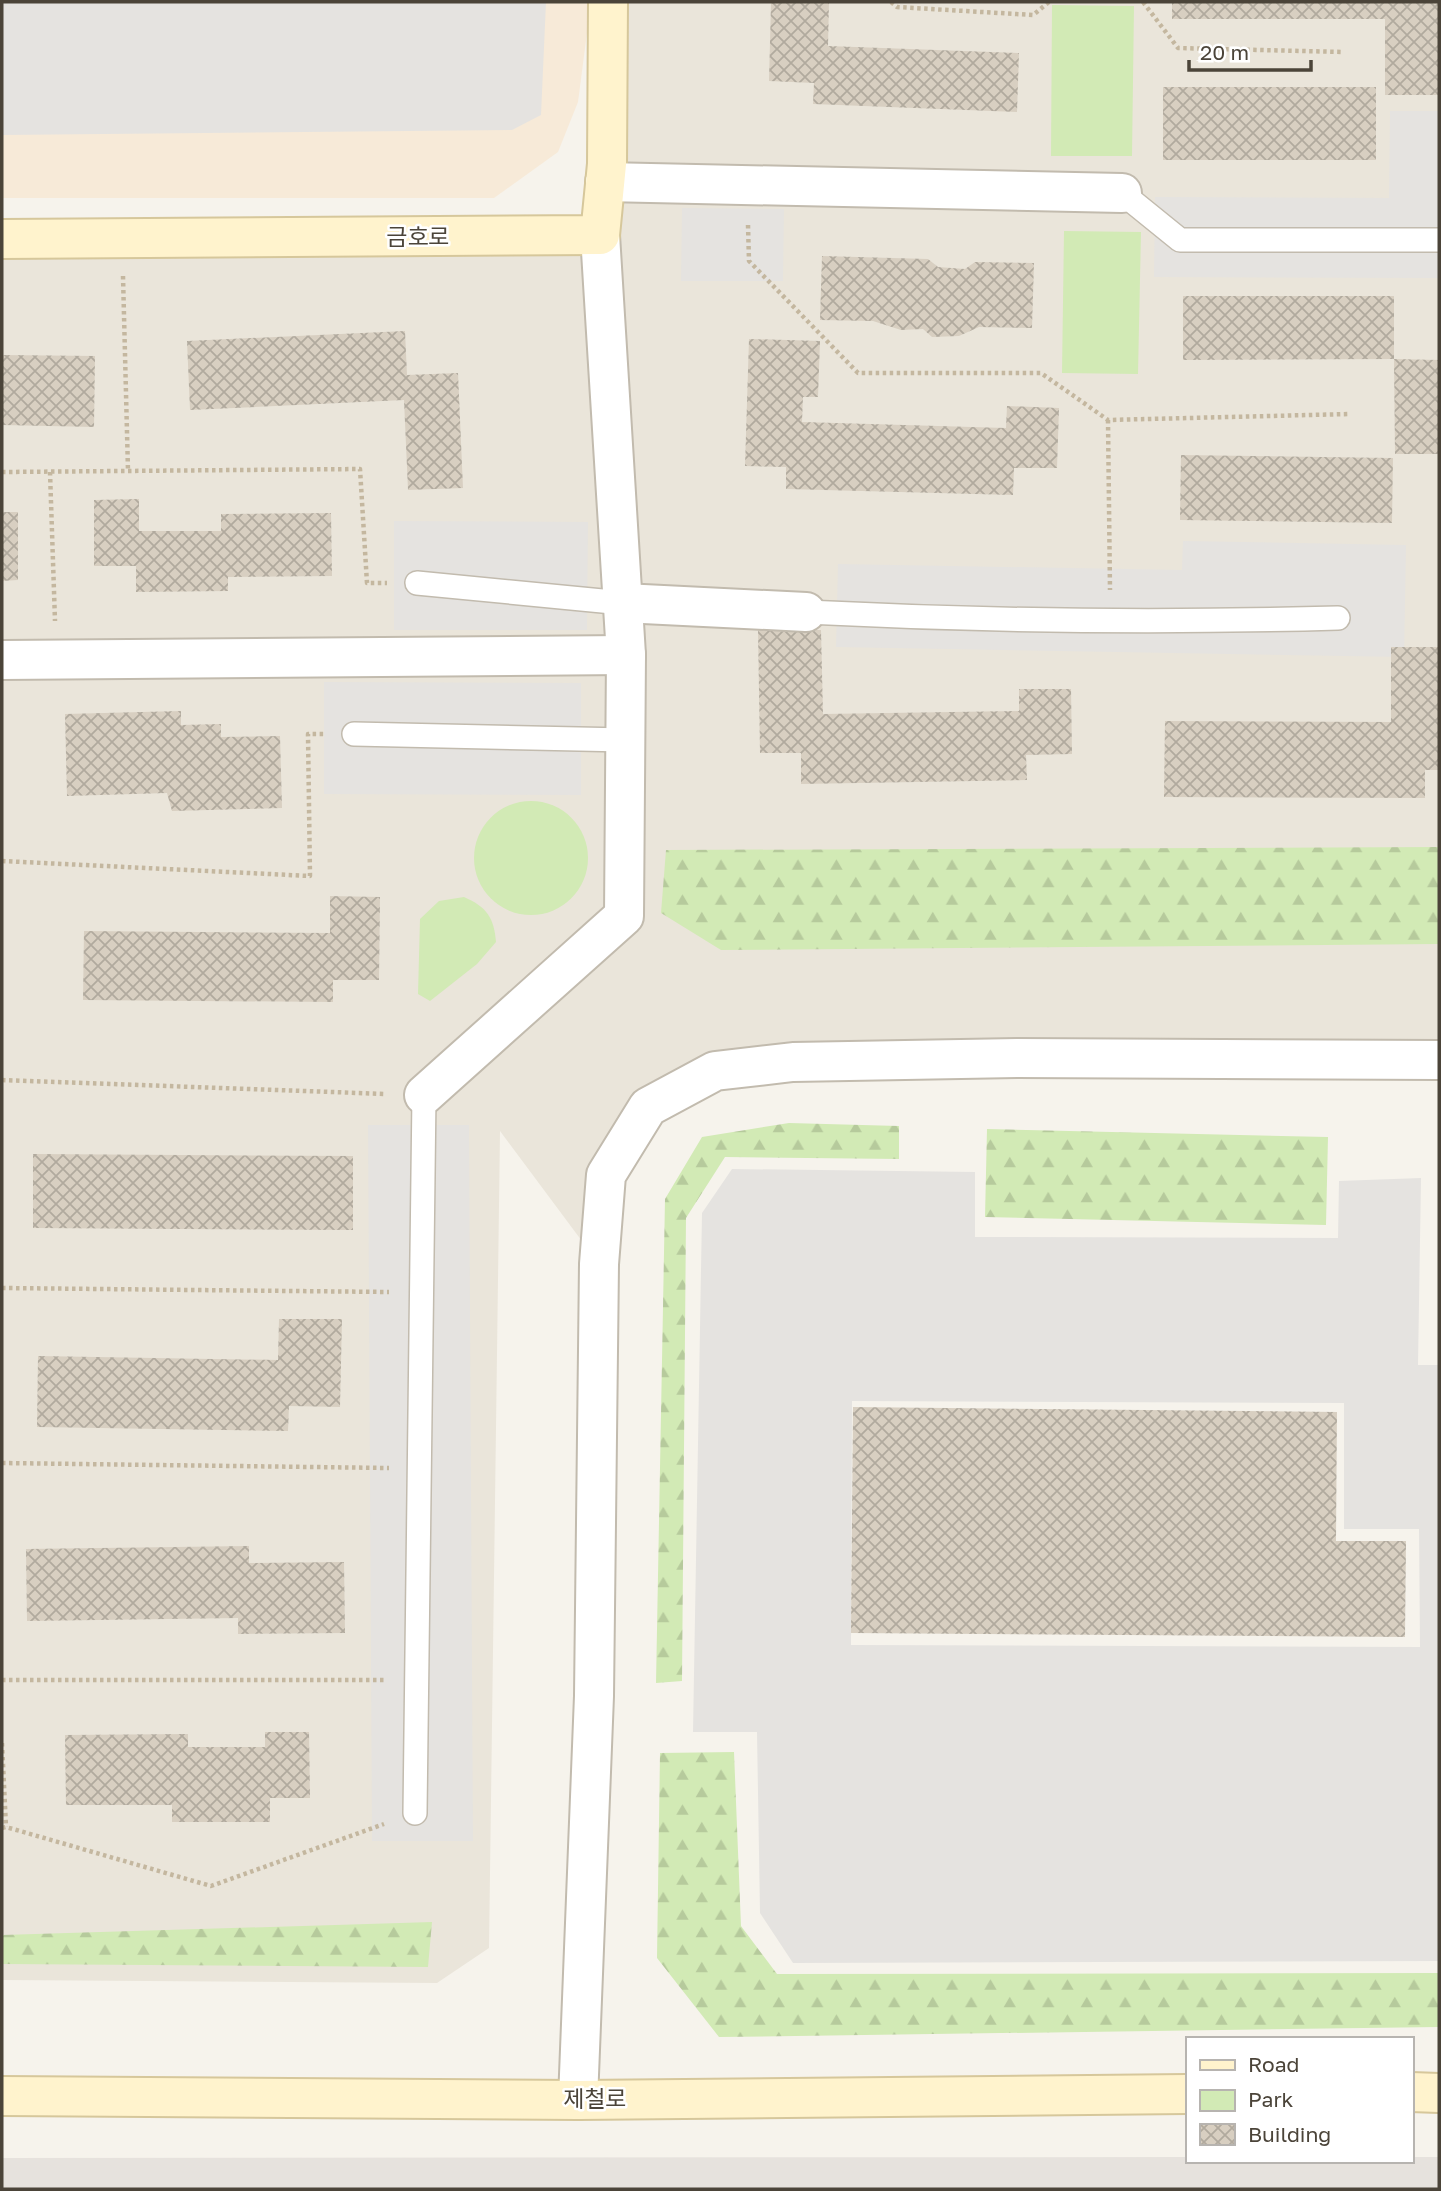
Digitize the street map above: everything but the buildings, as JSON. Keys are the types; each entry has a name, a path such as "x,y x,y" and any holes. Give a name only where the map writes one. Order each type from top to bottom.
{"main road":[{"path":"600,235 605,182 608,2"},
{"name":"금호로","path":"2,239 600,235"},
{"path":"1413,2092 1439,2093"},
{"name":"제철로","path":"2,2096 578,2100 1186,2094"}],"street":[{"path":"605,182 1122,193"},
{"path":"424,1095 624,916 626,655 600,235"},
{"path":"623,603 806,612"},
{"path":"2,660 626,655"},
{"path":"578,2100 594,1707 599,1264 606,1175 648,1107 715,1071 793,1062 1017,1058 1439,1060"}],"lane":[{"path":"1122,193 1180,240 1439,240"},
{"path":"417,583 623,603"},
{"path":"806,612 934,618 1111,620 1338,618"},
{"path":"354,734 626,740"},
{"path":"415,1813 424,1095"}],"path":[{"path":"891,2 897,7 1033,15 1049,2"},
{"path":"1143,2 1178,48 1344,52"},
{"path":"747,186 749,261 858,373 1041,373 1108,420 1350,414"},
{"path":"122,238 128,471"},
{"path":"1108,420 1111,620"},
{"path":"2,472 360,469 367,583 417,583"},
{"path":"50,472 57,660"},
{"path":"2,861 310,876 308,734 354,734"},
{"path":"2,1080 424,1095"},
{"path":"2,1288 421,1292"},
{"path":"2,1463 419,1468"},
{"path":"2,1681 417,1681"},
{"path":"2,1743 4,1828 211,1886 415,1813"}],"shaded area":[{"path":"2,2 591,2 578,102 558,152 494,198 2,198"},
{"path":"2,2 546,2 541,115 512,130 2,135"},
{"path":"606,2 1439,2 1439,1072 715,1071 648,1107 599,1264 500,1131 489,1948 437,1983 2,1980 2,239 599,235"},
{"path":"1390,111 1439,111 1439,278 1154,277 1155,197 1389,198"},
{"path":"682,208 784,209 783,281 681,281"},
{"path":"394,521 588,522 587,630 394,630"},
{"path":"1183,541 1406,545 1404,657 836,647 838,564 1182,570"},
{"path":"324,682 581,683 581,795 324,794"},
{"path":"368,1125 469,1125 473,1841 372,1841"},
{"path":"732,1169 975,1172 975,1237 1338,1238 1339,1181 1421,1178 1418,1365 1439,1365 1439,1961 793,1963 760,1913 757,1732 693,1732 702,1213","holes":["852,1401 1344,1403 1344,1529 1419,1529 1420,1647 851,1645"]},
{"path":"1186,2157 1186,2163 1413,2163 1413,2157 1439,2157 1439,2189 2,2189 2,2158"}],"green space":[{"path":"1052,5 1134,6 1132,156 1051,156"},
{"path":"1064,231 1141,232 1138,374 1062,373"},
{"path":"531,801 553,805 572,817 584,836 588,858 584,880 572,899 553,911 531,915 509,911 490,899 478,880 474,858 478,836 490,817 509,805"},
{"path":"1439,847 1439,944 721,950 661,913 666,850"},
{"path":"464,897 488,914 496,942 477,964 430,1001 418,994 420,919 439,901"},
{"path":"789,1123 899,1126 899,1159 725,1157 686,1218 682,1681 656,1683 665,1199 702,1137"},
{"path":"987,1129 1328,1137 1326,1225 985,1217"},
{"path":"734,1752 741,1926 777,1974 1439,1973 1439,2027 719,2037 657,1958 660,1753"},
{"path":"432,1922 428,1967 2,1964 2,1935"}]}
